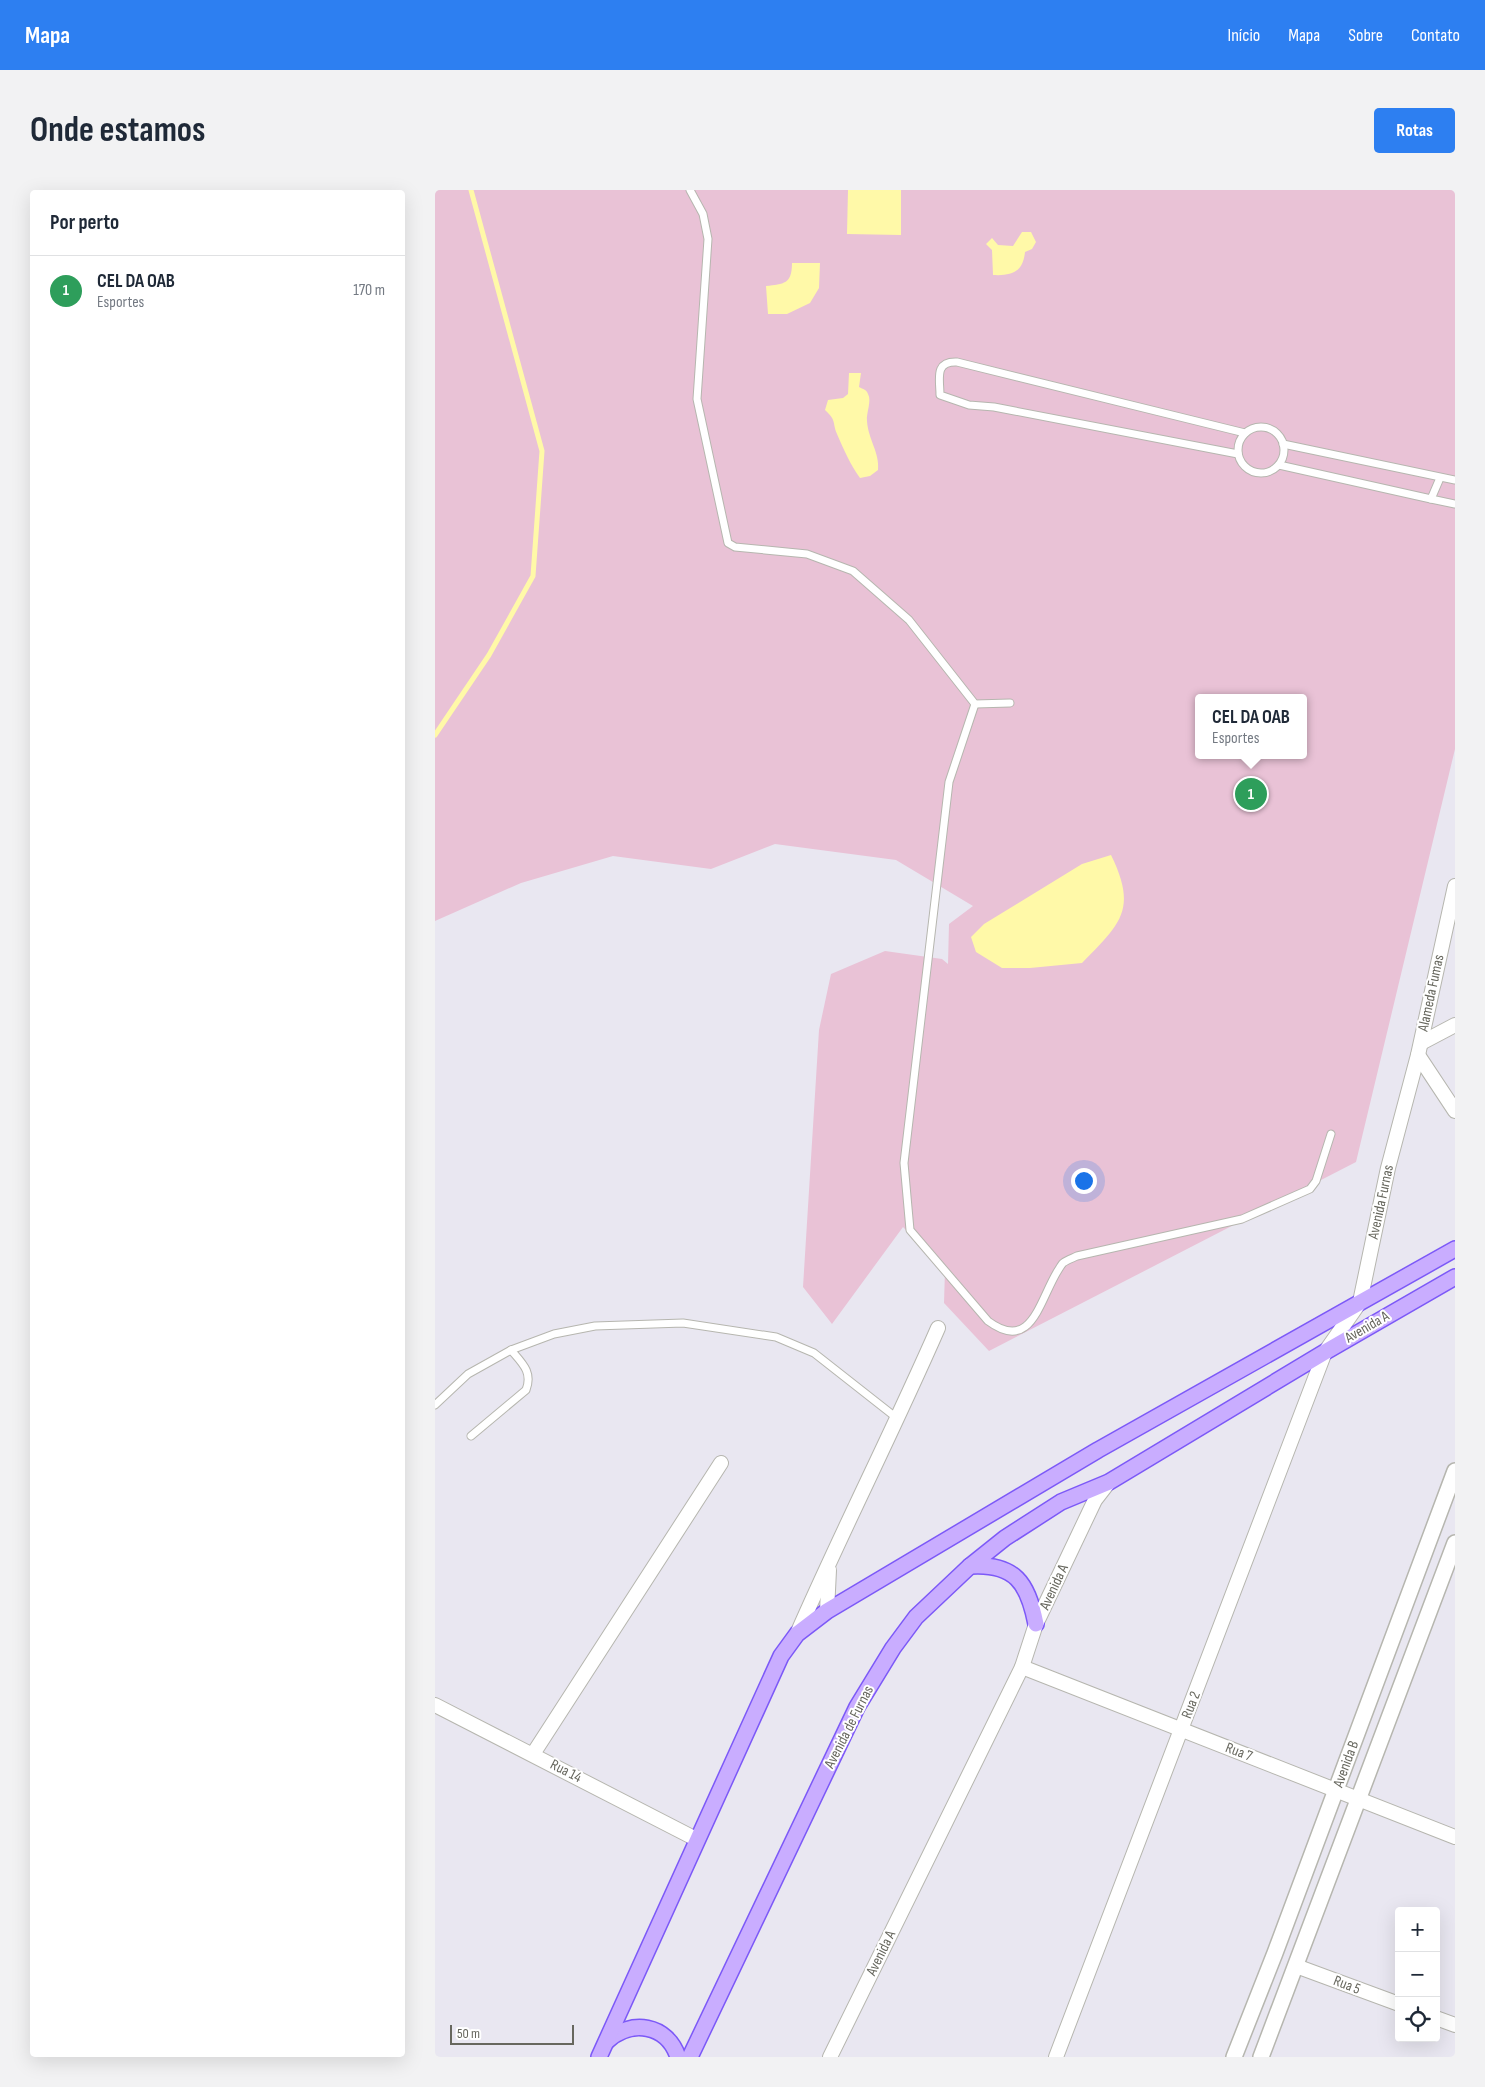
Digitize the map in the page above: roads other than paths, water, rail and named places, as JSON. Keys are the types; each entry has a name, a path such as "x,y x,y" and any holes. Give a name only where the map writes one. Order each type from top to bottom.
{"main road":[{"name":"Avenida A","path":"827,1610 1098,1450 1455,1249"},
{"name":"Avenida A","path":"1109,1482 1325,1352 1455,1277"},
{"name":"Avenida de Furnas","path":"690,2057 857,1707 893,1648 915,1617 970,1566 1005,1538 1061,1502 1109,1482"},
{"path":"970,1566 994,1566 1010,1573 1023,1584 1031,1600 1036,1624"},
{"path":"599,2057 696,1839 781,1656 797,1634 827,1610"},
{"path":"606,2042 627,2028 650,2029 671,2041 678,2057"}],"street":[{"name":"Alameda Fumas","path":"1419,1049 1455,886"},
{"path":"1455,1025 1419,1049 1455,1111"},
{"name":"Avenida Furnas","path":"1325,1352 1360,1302 1388,1168 1419,1049"},
{"path":"797,1634 829,1560 898,1420 938,1328"},
{"name":"Rua 2","path":"1056,2057 1325,1352"},
{"path":"533,1754 721,1463"},
{"name":"Avenida B","path":"1234,2057 1455,1471"},
{"name":"Avenida A","path":"830,2057 1021,1667 1036,1624 1095,1500 1109,1482"},
{"name":"Avenida B","path":"1261,2057 1455,1543"},
{"path":"827,1610 829,1560"},
{"name":"Rua 7","path":"1021,1667 1455,1837"},
{"name":"Rua 14","path":"435,1705 696,1839"},
{"name":"Rua 5","path":"1296,1966 1395,2003"},
{"path":"1440,2020 1455,2026"}],"lane":[{"path":"690,190 703,214 708,239 697,399 728,543 735,547 807,554 853,571 909,620 975,704"},
{"path":"1238,454 994,407 969,406 940,395 939,373 948,362 957,362 1245,433"},
{"path":"1283,444 1282,458 1279,465 1267,472 1252,471 1241,461 1238,454 1238,446 1245,433 1252,429 1267,428 1274,432 1283,444 1455,480"},
{"path":"1279,465 1455,504"},
{"path":"1431,499 1440,478"},
{"path":"975,704 1010,703"},
{"path":"975,704 949,782 904,1163 910,1230 988,1321 999,1330 1013,1332 1023,1329 1032,1320 1063,1263 1077,1256 1242,1219 1310,1188 1315,1182 1331,1134"},
{"path":"435,1405 468,1374 511,1350 554,1334 595,1326 683,1324 776,1337 814,1354 898,1420"},
{"path":"471,1436 526,1390 529,1381 528,1373 511,1350"}],"waterway":[{"path":"435,735 489,655 533,576 542,451 471,190"}],"place":[{"name":"CEL DA OAB","path":"1251,794"}]}
